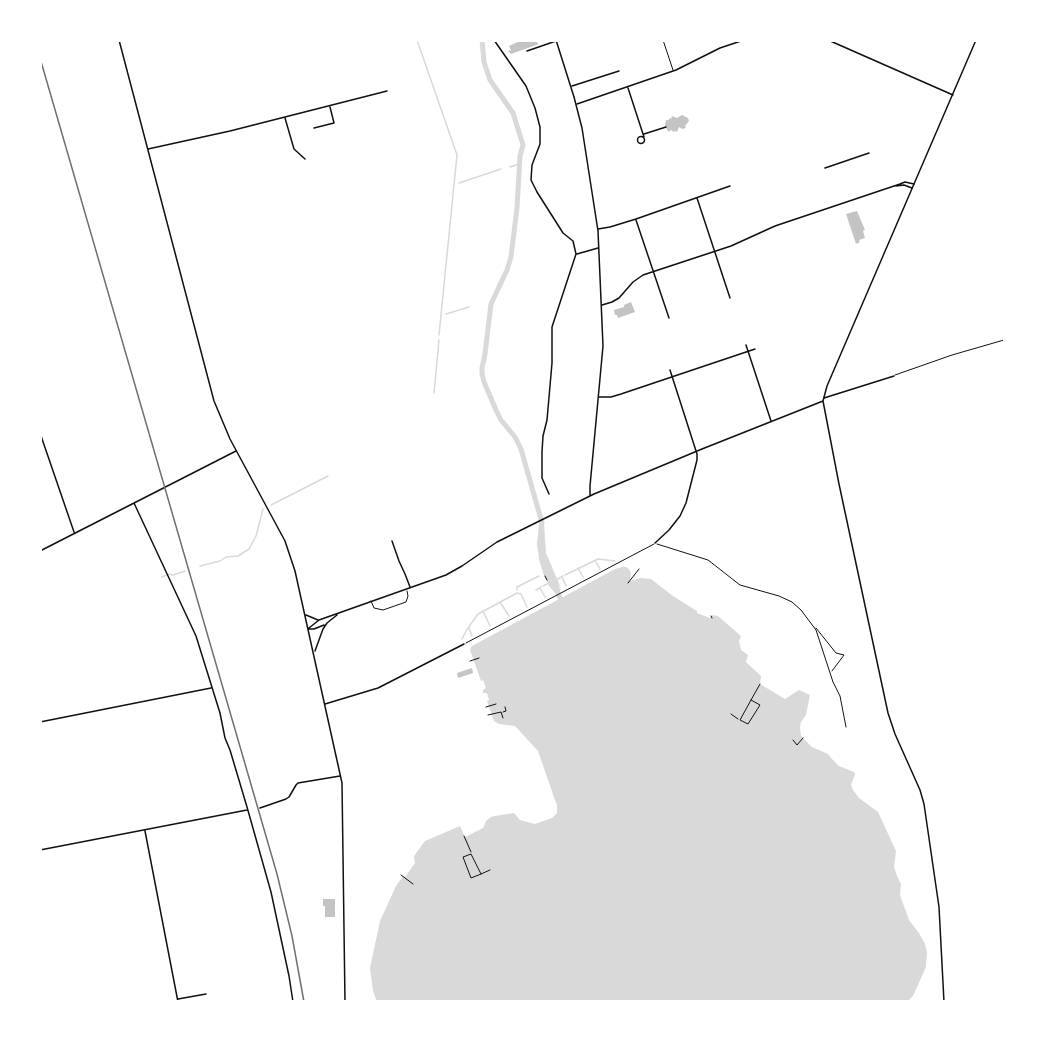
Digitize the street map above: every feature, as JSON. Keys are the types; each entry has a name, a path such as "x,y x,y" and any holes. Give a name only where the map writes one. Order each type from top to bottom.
{"street":[{"path":"119,40 214,401 236,451 287,545 294,567 343,792 345,1002"},
{"path":"494,40 526,86 535,108 540,127 540,144 532,165 531,180 563,233 573,241 576,254 552,327 547,420 542,452 542,478 549,494"},
{"path":"663,40 673,71"},
{"path":"576,104 687,66 714,51 744,40"},
{"path":"828,40 953,95"},
{"path":"944,1002 939,907 925,808 920,790 888,713 824,398 827,386 976,40"},
{"path":"526,51 556,41 584,138 598,229 603,346 589,488 591,495"},
{"path":"730,41 732,45"},
{"path":"571,87 619,71"},
{"path":"627,87 642,135 666,127"},
{"path":"147,149 230,131 387,91"},
{"path":"314,128 334,123 330,106"},
{"path":"285,117 294,149 305,159"},
{"path":"825,168 869,153"},
{"path":"602,305 622,296 634,280 653,272 734,245 773,226 904,182 914,184"},
{"path":"895,186 904,185 912,189"},
{"path":"598,229 636,219 730,186"},
{"path":"697,197 730,298"},
{"path":"636,219 669,318"},
{"path":"576,254 599,248"},
{"path":"824,398 952,355 1005,340"},
{"path":"746,345 772,421"},
{"path":"598,397 615,396 755,349"},
{"path":"325,704 388,683 655,543 673,526 683,510 697,460 670,370"},
{"path":"308,629 319,620 452,572 494,543 591,495 824,401"},
{"path":"40,433 74,533"},
{"path":"40,551 236,451"},
{"path":"134,503 196,636 271,892 289,976 292,1002"},
{"path":"392,541 410,588"},
{"path":"655,543 708,560 740,585 792,602 801,609 836,652 844,656 830,671"},
{"path":"371,601 374,608 383,610 406,602 408,596 406,589"},
{"path":"313,652 325,625 340,613"},
{"path":"305,615 319,620"},
{"path":"308,629 325,625"},
{"path":"814,627 840,696 846,727"},
{"path":"40,722 212,687"},
{"path":"260,808 286,799 298,783 341,776"},
{"path":"40,850 248,810"},
{"path":"145,830 178,1000 206,994"}],"path":[{"path":"628,583 639,569"},
{"path":"545,576 547,580"},
{"path":"470,661 479,658"},
{"path":"740,720 760,684"},
{"path":"731,714 748,724 760,705 751,700"},
{"path":"486,707 496,704"},
{"path":"489,715 506,711 505,707"},
{"path":"501,712 503,718"},
{"path":"793,740 797,745 803,738"},
{"path":"464,836 481,874"},
{"path":"471,854 463,857 471,878 490,870"},
{"path":"401,875 413,884"}],"shaded area":[{"path":"540,516 544,524 546,553 561,590 555,593 549,586 539,559 537,543"},
{"path":"622,567 629,569 630,581 641,578 651,579 697,613 710,618 712,615 718,616 741,636 739,641 741,650 748,655 746,662 761,676 760,684 785,699 799,690 810,695 806,715 801,722 801,736 812,747 828,754 839,766 854,772 851,785 853,790 859,798 878,812 896,851 894,867 901,884 900,895 909,920 919,933 927,952 926,967 913,996 908,1001 377,1002 370,968 380,921 396,886 415,863 414,856 425,841 460,826 465,837 483,828 486,821 495,816 514,813 520,820 535,824 552,818 557,813 557,804 538,751 515,726 494,721 487,701 489,700 487,693 483,693 486,688 483,680 481,681 470,650 472,646"}],"building":[{"path":"522,40 535,41 539,44 511,54 508,51 511,50 509,46"},
{"path":"682,115 689,121 686,128 679,127 677,132 671,130 669,132 665,125 666,120 671,119 672,116 677,118"},
{"path":"857,211 865,230 863,231 865,238 856,244 846,214"},
{"path":"631,302 635,312 618,318 615,315 614,310"},
{"path":"472,668 473,673 458,678 457,673"},
{"path":"323,899 335,899 335,917 325,917"}],"waterway":[{"path":"417,40 457,155 439,335"},
{"path":"482,40 484,62 490,80 513,113 523,145 520,156 511,257 491,304 482,374 501,420 515,437 521,449 542,523"},
{"path":"510,167 519,164"},
{"path":"459,183 501,169"},
{"path":"446,314 469,307"},
{"path":"434,393 439,340"},
{"path":"271,505 328,476"},
{"path":"200,566 220,561 226,557 238,556 249,549 256,536 263,509"},
{"path":"565,575 598,559 615,561"},
{"path":"596,562 600,569"},
{"path":"578,568 583,577"},
{"path":"162,577 185,571"},
{"path":"517,590 517,587 539,576"},
{"path":"556,580 563,576"},
{"path":"562,577 566,586"},
{"path":"543,586 549,583"},
{"path":"555,586 563,605"},
{"path":"536,590 541,587"},
{"path":"540,588 545,597"},
{"path":"462,639 478,614 517,593 521,594 527,607"},
{"path":"500,602 509,616"},
{"path":"483,611 490,626"},
{"path":"469,628 472,636"}],"railway":[{"path":"40,58 277,874 292,936 304,1002"}]}
